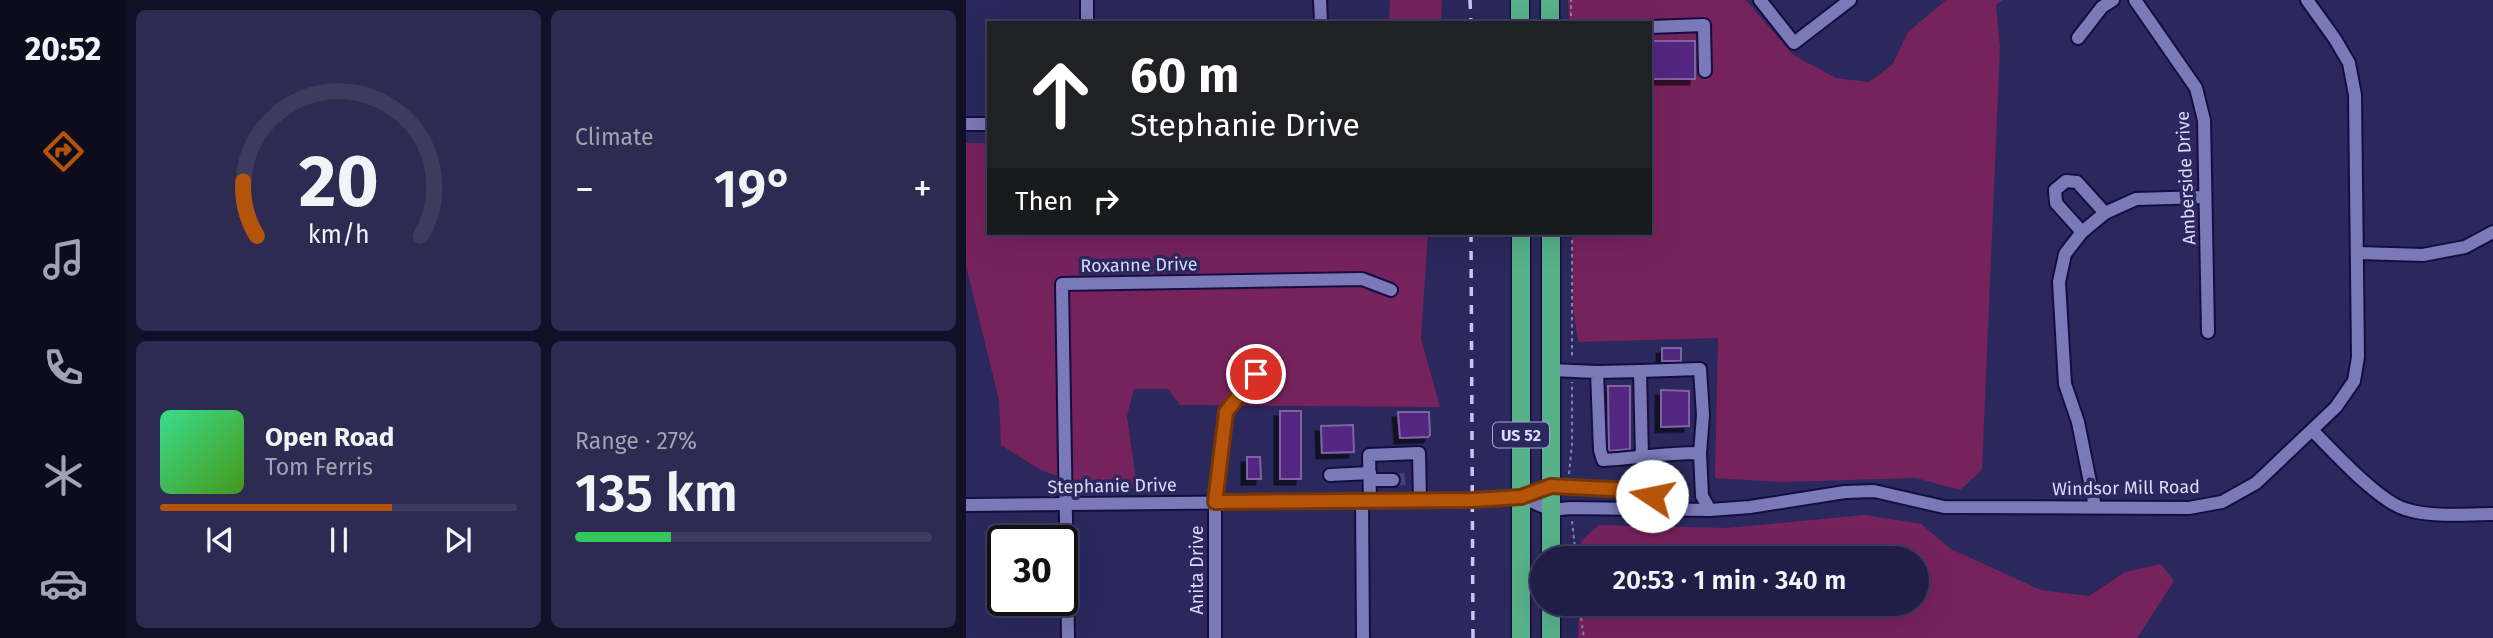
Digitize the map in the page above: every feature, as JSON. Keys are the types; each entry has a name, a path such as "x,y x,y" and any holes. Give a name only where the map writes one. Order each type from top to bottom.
{"highway":[{"path":"1520,0 1520,21"},
{"path":"1550,0 1550,21"},
{"name":"US 52","path":"1521,235 1521,638"},
{"name":"US 52","path":"1551,235 1551,370 1560,486 1551,510 1551,546"},
{"path":"1551,616 1551,638"}],"street":[{"path":"1087,0 1087,21"},
{"path":"1321,0 1321,21"},
{"path":"1760,0 1794,43 1850,0"},
{"path":"2078,38 2102,8 2113,0"},
{"name":"Amberside Drive","path":"2135,0 2196,88 2204,120 2208,332"},
{"name":"Windsor Mill Road","path":"1521,497 1551,510 1710,510 1750,507 1845,492 1874,491 1944,507 2189,508 2222,502 2256,483 2336,407 2354,381 2358,357 2355,95 2349,63 2335,38 2307,0"},
{"path":"1652,27 1704,25 1704,71"},
{"path":"966,124 987,124"},
{"path":"2082,232 2056,204 2054,190 2066,181 2077,182 2105,213"},
{"path":"2095,507 2078,422 2065,384 2059,282 2065,254 2082,232 2105,213 2136,199 2205,197"},
{"path":"2358,253 2423,255 2465,247 2493,232"},
{"name":"Roxanne Drive","path":"1067,504 1062,284 1362,279 1391,290"},
{"path":"1551,370 1597,372 1700,369 1703,415 1700,453 1702,496 1710,510"},
{"path":"1640,371 1642,458"},
{"path":"1597,372 1600,450 1603,460 1642,458 1660,453 1700,453"},
{"name":"Anita Drive","path":"1215,638 1215,502 1226,412 1256,374"},
{"path":"2313,431 2378,492 2403,509 2435,515 2493,514"},
{"path":"1363,638 1369,454 1419,453 1406,479"},
{"path":"1330,475 1406,479"},
{"path":"1406,479 1420,500"},
{"name":"Windsor Mill Road","path":"1560,486 1632,490 1666,504 1710,510"},
{"name":"Stephanie Drive","path":"966,505 1521,497 1560,486"},
{"path":"1067,504 1068,638"}],"path":[{"path":"1571,0 1571,21"},
{"path":"1560,486 1572,370 1572,235"},
{"path":"1570,508 1575,546"},
{"path":"1581,616 1584,638"}],"shaded area":[{"path":"1390,0 1442,0 1441,21 1389,21"},
{"path":"1568,0 1746,0 1793,55 1836,78 1869,82 1892,65 1908,32 1946,0 2003,0 1996,5 2000,47 1982,470 1960,490 1916,478 1781,482 1715,478 1718,338 1578,342 1573,308 1572,235 1652,235 1652,21 1569,21"},
{"path":"966,143 987,143 987,235 1428,235 1421,339 1440,407 1180,405 1168,389 1134,389 1127,416 1137,487 1102,494 1039,469 1001,445 999,400 966,266"},
{"path":"1865,515 1921,524 1951,549 2041,590 2089,596 2125,572 2161,564 2174,581 2137,638 1578,638 1579,616 1929,616 1929,546 1581,546 1581,541 1599,525 1727,528"}],"building":[{"path":"1652,41 1695,41 1695,79 1652,79"},
{"path":"1662,348 1681,348 1681,361 1662,361"},
{"path":"1608,386 1630,386 1630,449 1609,451"},
{"path":"1661,390 1689,391 1689,426 1661,427"},
{"path":"1280,411 1301,411 1301,479 1280,479"},
{"path":"1398,412 1429,412 1430,435 1400,438"},
{"path":"1353,425 1354,452 1322,453 1321,426"},
{"path":"1247,457 1260,457 1261,479 1247,479"}],"tunnel":[{"path":"1393,480 1406,479"}],"railway":[{"path":"1470,0 1471,21"},
{"path":"1471,235 1473,638"}],"route":[{"path":"1256,374 1226,412 1215,502 1473,500 1521,497 1551,486 1632,490 1652,496"}]}
